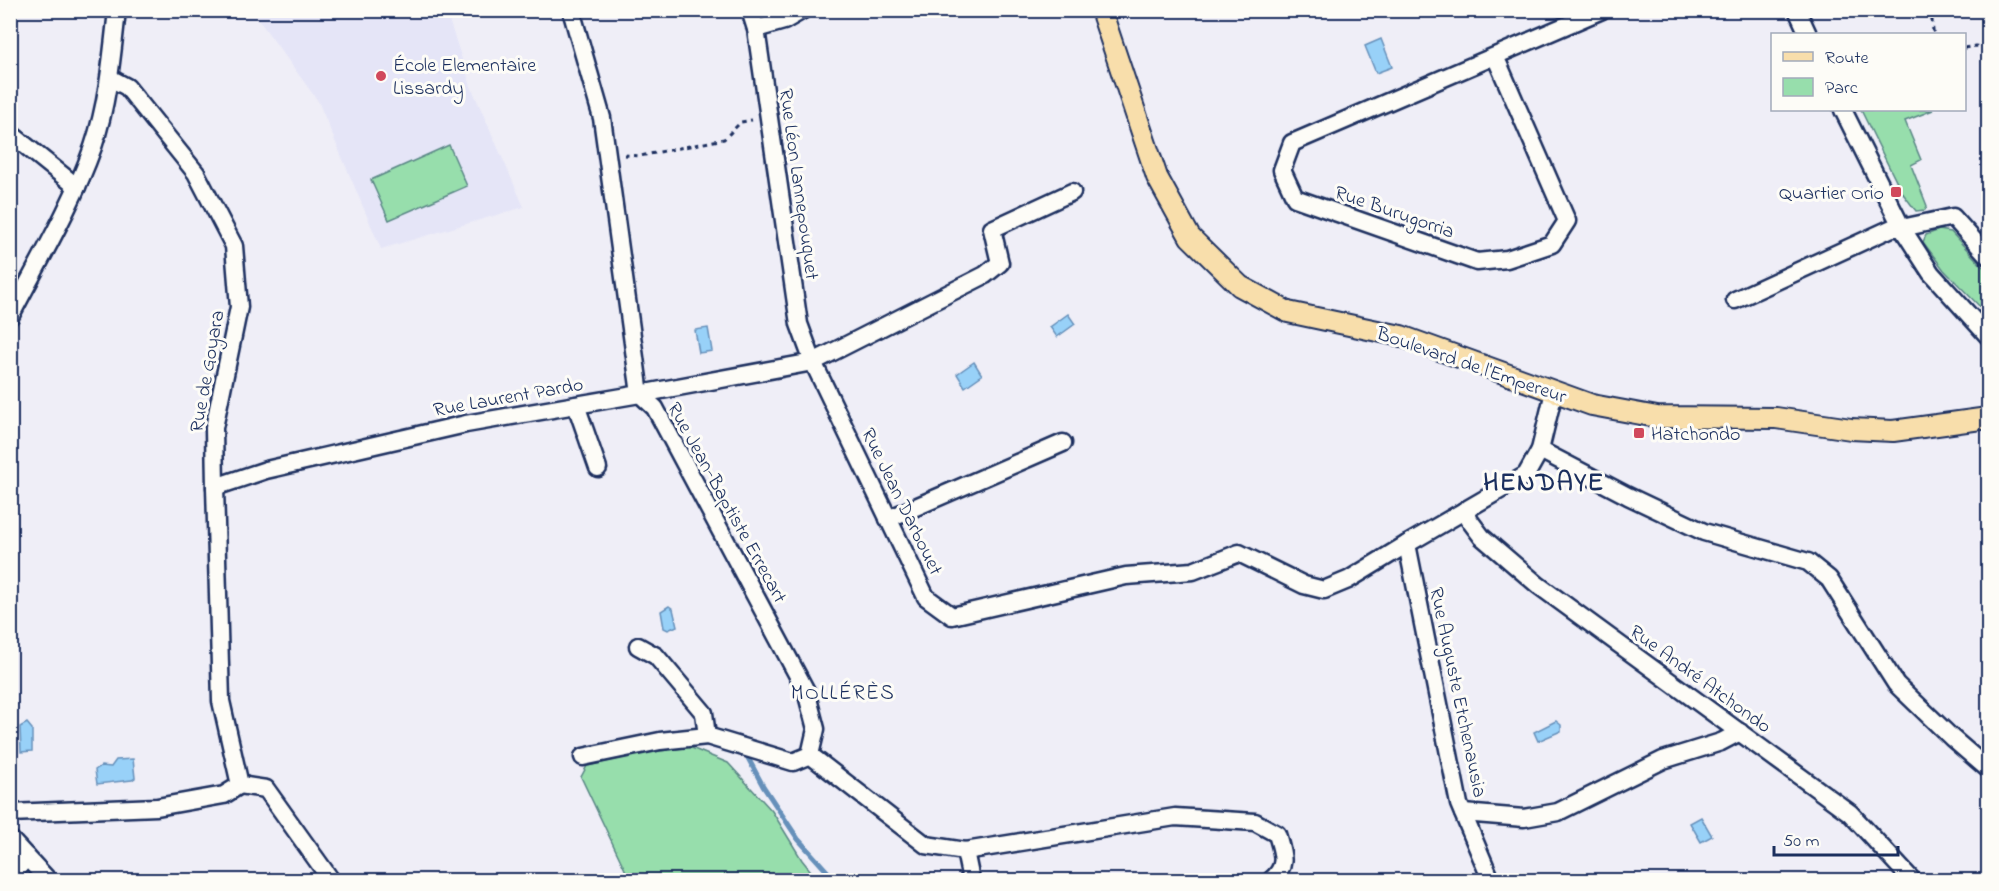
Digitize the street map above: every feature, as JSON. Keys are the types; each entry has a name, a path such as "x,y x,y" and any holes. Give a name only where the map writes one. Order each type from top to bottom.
{"main road":[{"name":"Boulevard de l'Empereur","path":"1101,10 1157,177 1190,237 1240,286 1288,312 1401,336 1592,405 1657,417 1776,418 1851,429 1893,431 1988,419"}],"street":[{"path":"10,317 77,187 94,144 110,78 117,10"},
{"name":"Rue Jean-Baptiste Errecart","path":"571,10 602,118 640,394 654,408 807,692 816,729 810,755"},
{"name":"Rue Léon Lannepouquet","path":"750,10 756,29 799,324 813,362"},
{"path":"756,29 784,21 803,10"},
{"name":"Rue Burugorria","path":"1495,56 1567,221 1552,244 1507,259 1477,262 1295,198 1282,170 1292,143 1602,10"},
{"path":"1797,10 1808,33"},
{"name":"Rue de Goyara","path":"110,78 127,87 196,173 234,246 239,307 214,428 221,701 240,785"},
{"path":"1844,111 1902,228 1931,273 1989,336"},
{"path":"10,134 77,187"},
{"name":"Rue Laurent Pardo","path":"215,487 266,470 443,429 813,362 985,275 1000,263 992,230 1072,192"},
{"path":"1735,300 1892,228 1953,217 1989,256"},
{"name":"Rue Jean Darbouet","path":"813,362 926,597 952,616 1126,576 1193,571 1239,552 1304,585 1324,590 1348,580 1407,544"},
{"path":"1407,544 1526,476 1540,450 1554,392"},
{"path":"576,405 598,468"},
{"path":"888,519 1063,443"},
{"path":"1540,450 1704,532 1808,562 1829,579 1896,684 1952,738 1989,769"},
{"name":"Rue André Atchondo","path":"1465,510 1482,537 1538,585 1850,813 1912,880"},
{"name":"Rue Auguste Etchenausia","path":"1407,544 1459,804 1491,880"},
{"path":"638,646 656,656 704,713 707,736"},
{"path":"1463,813 1524,818 1558,812 1663,760 1721,742 1740,732"},
{"path":"583,757 660,741 707,736 793,762 810,755 926,845 966,851 1175,817 1255,822 1277,834 1284,859 1277,876 1271,880"},
{"path":"10,813 157,807 224,795 240,785 266,789 331,880"},
{"path":"10,839 48,880"},
{"path":"966,851 971,880"},
{"path":"10,878 27,857"}],"path":[{"path":"1931,10 1934,33"},
{"path":"1966,48 1989,47"},
{"path":"607,153 640,156 724,139 741,122 769,116"}],"shaded area":[{"path":"257,11 446,11 472,89 524,207 381,249 318,101 258,19"}],"green space":[{"path":"1861,111 1930,111 1905,121 1921,160 1911,165 1927,206 1925,210 1916,211 1901,191"},
{"path":"449,145 467,186 389,220 371,180"},
{"path":"1939,230 1951,232 1988,270 1987,314 1944,270 1923,242 1926,235"},
{"path":"689,747 728,763 772,811 802,860 818,880 630,880 581,777 587,766 646,753"}],"water":[{"path":"1381,39 1392,67 1376,73 1365,46"},
{"path":"1068,314 1075,324 1057,337 1050,327"},
{"path":"708,328 712,351 699,353 695,330"},
{"path":"974,362 982,375 965,387 957,374"},
{"path":"669,606 673,609 677,626 668,630 664,628 661,611"},
{"path":"1556,721 1561,725 1561,731 1538,741 1534,732"},
{"path":"27,723 32,729 32,751 21,752 20,727"},
{"path":"133,759 135,778 97,784 95,770 101,766 111,767 116,760"},
{"path":"1701,817 1712,836 1701,842 1690,823"}],"waterway":[{"path":"748,758 763,786 798,839 835,880"}],"place":[{"name":"École Elementaire Lissardy","path":"381,76"},
{"name":"Quartier Orio","path":"1896,192"},
{"name":"Hatchondo","path":"1639,433"}],"district":[{"name":"HENDAYE","path":"1544,481"},
{"name":"MOLLÉRÈS","path":"843,692"}]}
